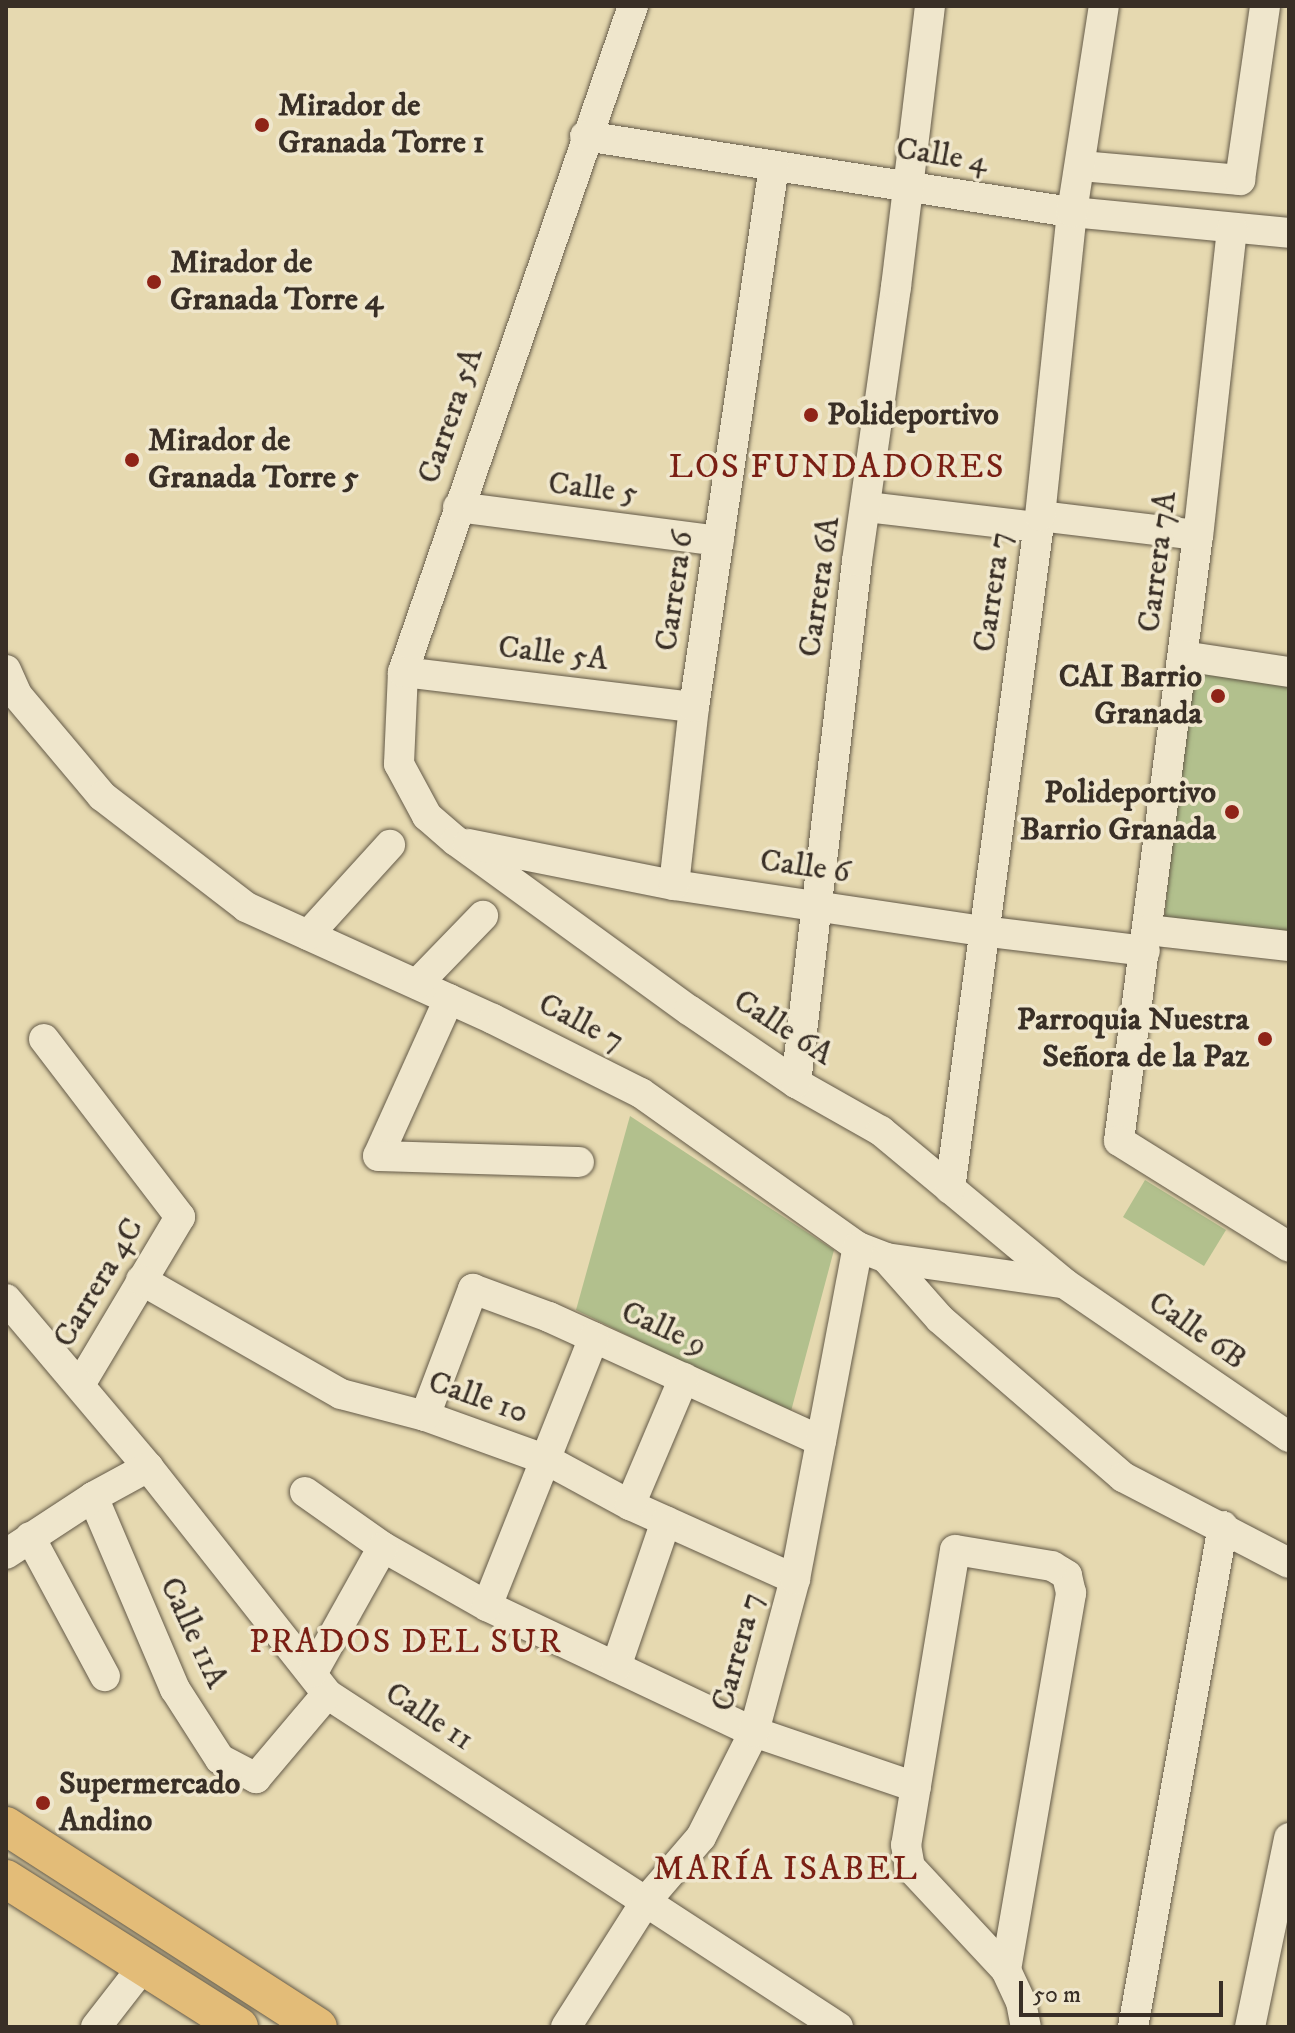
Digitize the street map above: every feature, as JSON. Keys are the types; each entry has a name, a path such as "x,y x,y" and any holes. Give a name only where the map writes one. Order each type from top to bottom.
{"main road":[{"path":"6,1826 318,2027"},
{"path":"6,1879 239,2027"}],"street":[{"name":"Carrera 5A","path":"456,841 427,816 399,764 403,672 585,136 633,6"},
{"name":"Carrera 6A","path":"796,1083 857,561 867,507 930,6"},
{"name":"Carrera 7","path":"950,1189 982,931 1039,522 1072,212 1104,6"},
{"path":"1081,166 1240,180 1265,6"},
{"name":"Calle 4","path":"585,136 1072,212 1289,233"},
{"name":"Carrera 6","path":"674,885 694,707 774,166"},
{"name":"Carrera 7A","path":"1232,229 1198,535 1119,1141 1289,1247"},
{"name":"Calle 5","path":"458,507 719,541"},
{"path":"867,507 1198,535"},
{"path":"1183,656 1289,672"},
{"name":"Calle 7","path":"6,670 17,695 102,796 246,907 449,999 641,1093 858,1247 886,1258"},
{"name":"Calle 5A","path":"403,672 694,707"},
{"name":"Calle 6","path":"456,841 674,885 982,931 1289,946"},
{"name":"Calle 6A","path":"456,841 796,1083 881,1131 1064,1283"},
{"path":"308,935 390,845"},
{"path":"417,984 483,916"},
{"path":"449,999 378,1156 579,1162"},
{"name":"Carrera 4C","path":"44,1039 180,1217 80,1385"},
{"name":"Carrera 7","path":"566,2027 646,1901 701,1837 754,1732 795,1579 858,1247"},
{"path":"886,1258 1064,1283"},
{"path":"886,1258 940,1319 1123,1477 1223,1526 1289,1563"},
{"name":"Calle 10","path":"141,1280 341,1394 425,1416 547,1460 630,1505 795,1579"},
{"name":"Calle 6B","path":"1064,1283 1289,1437"},
{"name":"Calle 9","path":"425,1416 473,1289 594,1337 821,1441"},
{"name":"Calle 11","path":"6,1299 148,1467 320,1683 838,2027"},
{"path":"487,1606 594,1337"},
{"path":"630,1505 684,1378"},
{"path":"105,1676 13,1547 148,1467"},
{"path":"305,1492 383,1547 487,1606 754,1732 916,1787"},
{"name":"Calle 11A","path":"93,1497 175,1689 220,1759 256,1778 320,1683"},
{"path":"616,1667 666,1521"},
{"path":"1133,2027 1223,1526"},
{"path":"320,1683 383,1547"},
{"path":"1006,1970 1071,1593 1067,1575 1052,1566 955,1550 906,1845 910,1867 1006,1970 1021,2002 1026,2027"},
{"path":"1250,2027 1289,1838"},
{"path":"96,2027 142,1968"}],"green space":[{"name":"Polideportivo Barrio Granada","path":"1191,669 1289,684 1289,955 1162,940"},
{"path":"630,1116 834,1250 790,1415 576,1310"},
{"path":"1145,1180 1226,1230 1204,1266 1123,1217"}],"place":[{"name":"Mirador de Granada Torre 1","path":"262,125"},
{"name":"Mirador de Granada Torre 4","path":"154,282"},
{"name":"Polideportivo","path":"811,415"},
{"name":"Mirador de Granada Torre 5","path":"132,460"},
{"name":"CAI Barrio Granada","path":"1218,696"},
{"name":"Polideportivo Barrio Granada","path":"1232,812"},
{"name":"Parroquia Nuestra Señora de la Paz","path":"1265,1039"},
{"name":"Supermercado Andino","path":"43,1803"}],"district":[{"name":"LOS FUNDADORES","path":"837,468"},
{"name":"PRADOS DEL SUR","path":"406,1643"},
{"name":"MARÍA ISABEL","path":"786,1870"}]}
